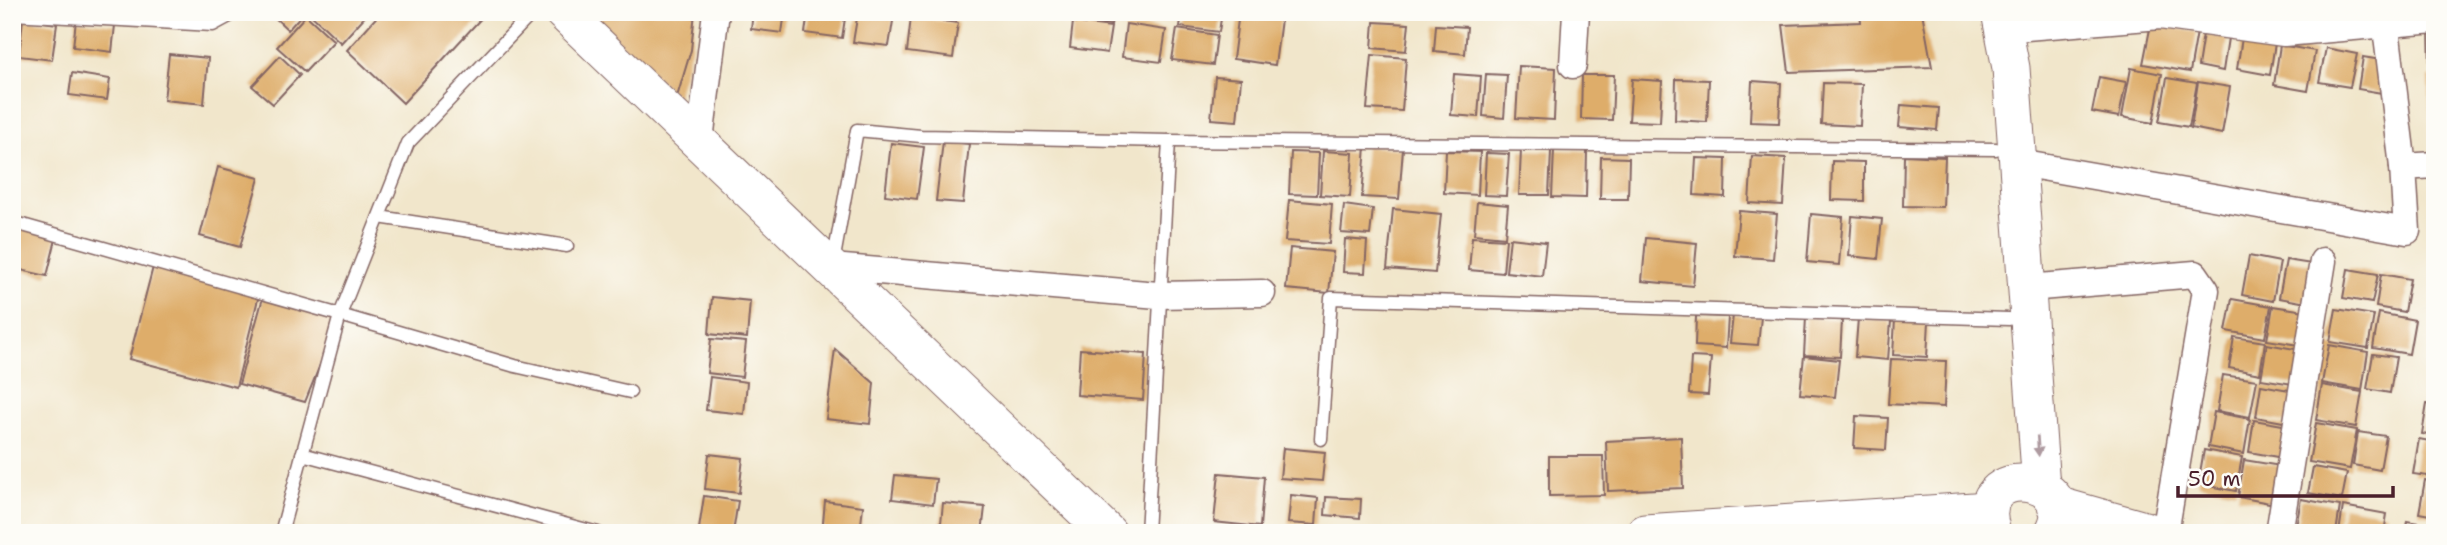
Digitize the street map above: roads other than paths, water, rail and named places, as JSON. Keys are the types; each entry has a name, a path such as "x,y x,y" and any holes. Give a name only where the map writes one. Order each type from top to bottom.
{"street":[{"path":"563,12 1108,533"},
{"path":"699,140 716,12"},
{"path":"1573,65 1576,12"},
{"path":"2041,502 2009,319 2008,156 2011,68 1993,18 2160,16 2284,33 2385,17 2435,20"},
{"path":"2008,156 2406,231 2403,167 2385,17"},
{"path":"2008,156 2028,288 2041,502"},
{"path":"2403,167 2435,165"},
{"path":"2279,533 2323,261"},
{"path":"832,267 1158,295 1262,293"},
{"path":"2028,288 2194,274 2206,290 2165,533"},
{"path":"1645,533 1991,521 2000,490 2155,533"}],"lane":[{"path":"12,14 213,25 237,12"},
{"path":"281,533 340,315 408,143 533,12"},
{"path":"832,267 857,131 921,136 2008,156"},
{"path":"1147,533 1158,295 1169,141"},
{"path":"379,217 567,246"},
{"path":"12,222 515,366 630,392"},
{"path":"1321,439 1331,298 2009,319"},
{"path":"302,454 598,533"}]}
